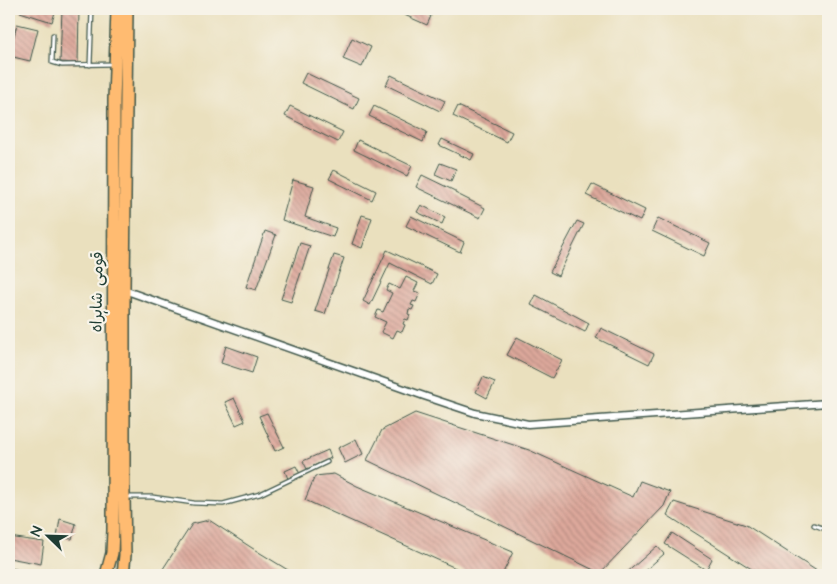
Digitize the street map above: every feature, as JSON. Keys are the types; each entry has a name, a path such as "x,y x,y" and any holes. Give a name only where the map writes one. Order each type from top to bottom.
{"highway":[{"name":"قومی شاہراہ","path":"106,575 112,553 113,530 114,64 117,9"},
{"name":"قومی شاہراہ","path":"123,575 125,555 124,290 127,9"}],"street":[{"path":"124,290 475,413 528,424 828,403"}],"lane":[{"path":"90,65 92,9"},
{"path":"53,35 52,62 62,65 114,64"},
{"path":"124,497 152,497 194,503 223,504 260,494 327,462"},
{"path":"814,526 827,530 828,522"}],"building":[{"path":"21,9 56,9 52,22 20,12"},
{"path":"62,9 79,9 78,63 60,62"},
{"path":"402,9 416,9 431,16 427,25 400,13"},
{"path":"17,24 38,29 30,61 9,56"},
{"path":"352,38 371,47 362,67 343,59"},
{"path":"306,73 359,98 354,109 301,83"},
{"path":"391,75 445,101 440,111 386,85"},
{"path":"290,106 343,132 338,142 285,116"},
{"path":"374,106 427,132 423,142 369,116"},
{"path":"458,106 512,132 507,142 453,116"},
{"path":"442,139 474,154 471,160 439,145"},
{"path":"358,140 412,166 407,176 354,150"},
{"path":"440,163 456,169 451,181 435,174"},
{"path":"334,170 376,191 372,200 329,179"},
{"path":"422,175 485,208 480,218 416,187"},
{"path":"293,180 314,186 305,217 336,228 333,237 282,220"},
{"path":"592,184 645,210 640,221 586,195"},
{"path":"421,205 445,217 442,224 417,212"},
{"path":"362,215 372,218 362,248 352,244"},
{"path":"411,216 464,242 460,252 406,226"},
{"path":"658,218 710,243 704,256 652,231"},
{"path":"577,221 584,224 558,276 550,272"},
{"path":"265,231 276,235 256,290 246,287"},
{"path":"300,243 310,246 291,302 281,299"},
{"path":"387,250 437,274 432,284 390,263 370,305 363,301"},
{"path":"334,255 344,258 325,314 315,311"},
{"path":"406,277 418,283 414,291 420,293 416,302 413,301 411,305 414,306 412,310 409,309 408,314 410,315 408,320 405,319 402,332 397,330 393,338 381,332 386,322 375,317 378,310 383,312 392,293 386,290 389,284 400,289"},
{"path":"536,295 589,323 585,332 531,305"},
{"path":"601,328 654,354 649,364 596,338"},
{"path":"517,337 562,360 552,378 507,355"},
{"path":"226,346 257,357 252,373 221,363"},
{"path":"483,377 495,382 487,398 476,392"},
{"path":"234,398 245,421 236,425 225,402"},
{"path":"267,413 284,447 275,451 259,416"},
{"path":"415,413 529,450 633,497 640,481 670,492 664,506 600,573 367,460 382,430"},
{"path":"356,439 363,454 345,463 338,448"},
{"path":"328,450 331,458 307,469 303,461"},
{"path":"296,466 300,474 288,479 285,471"},
{"path":"334,474 357,486 513,552 502,575 471,575 305,500 315,476"},
{"path":"674,502 746,525 823,575 761,575 667,515"},
{"path":"60,519 76,524 72,539 57,537"},
{"path":"209,520 296,575 159,575 192,524"},
{"path":"672,533 712,559 706,570 665,544"},
{"path":"9,537 44,542 41,564 9,558"},
{"path":"657,546 664,554 640,575 624,575"},
{"path":"9,568 32,572 32,575 9,575"}]}
